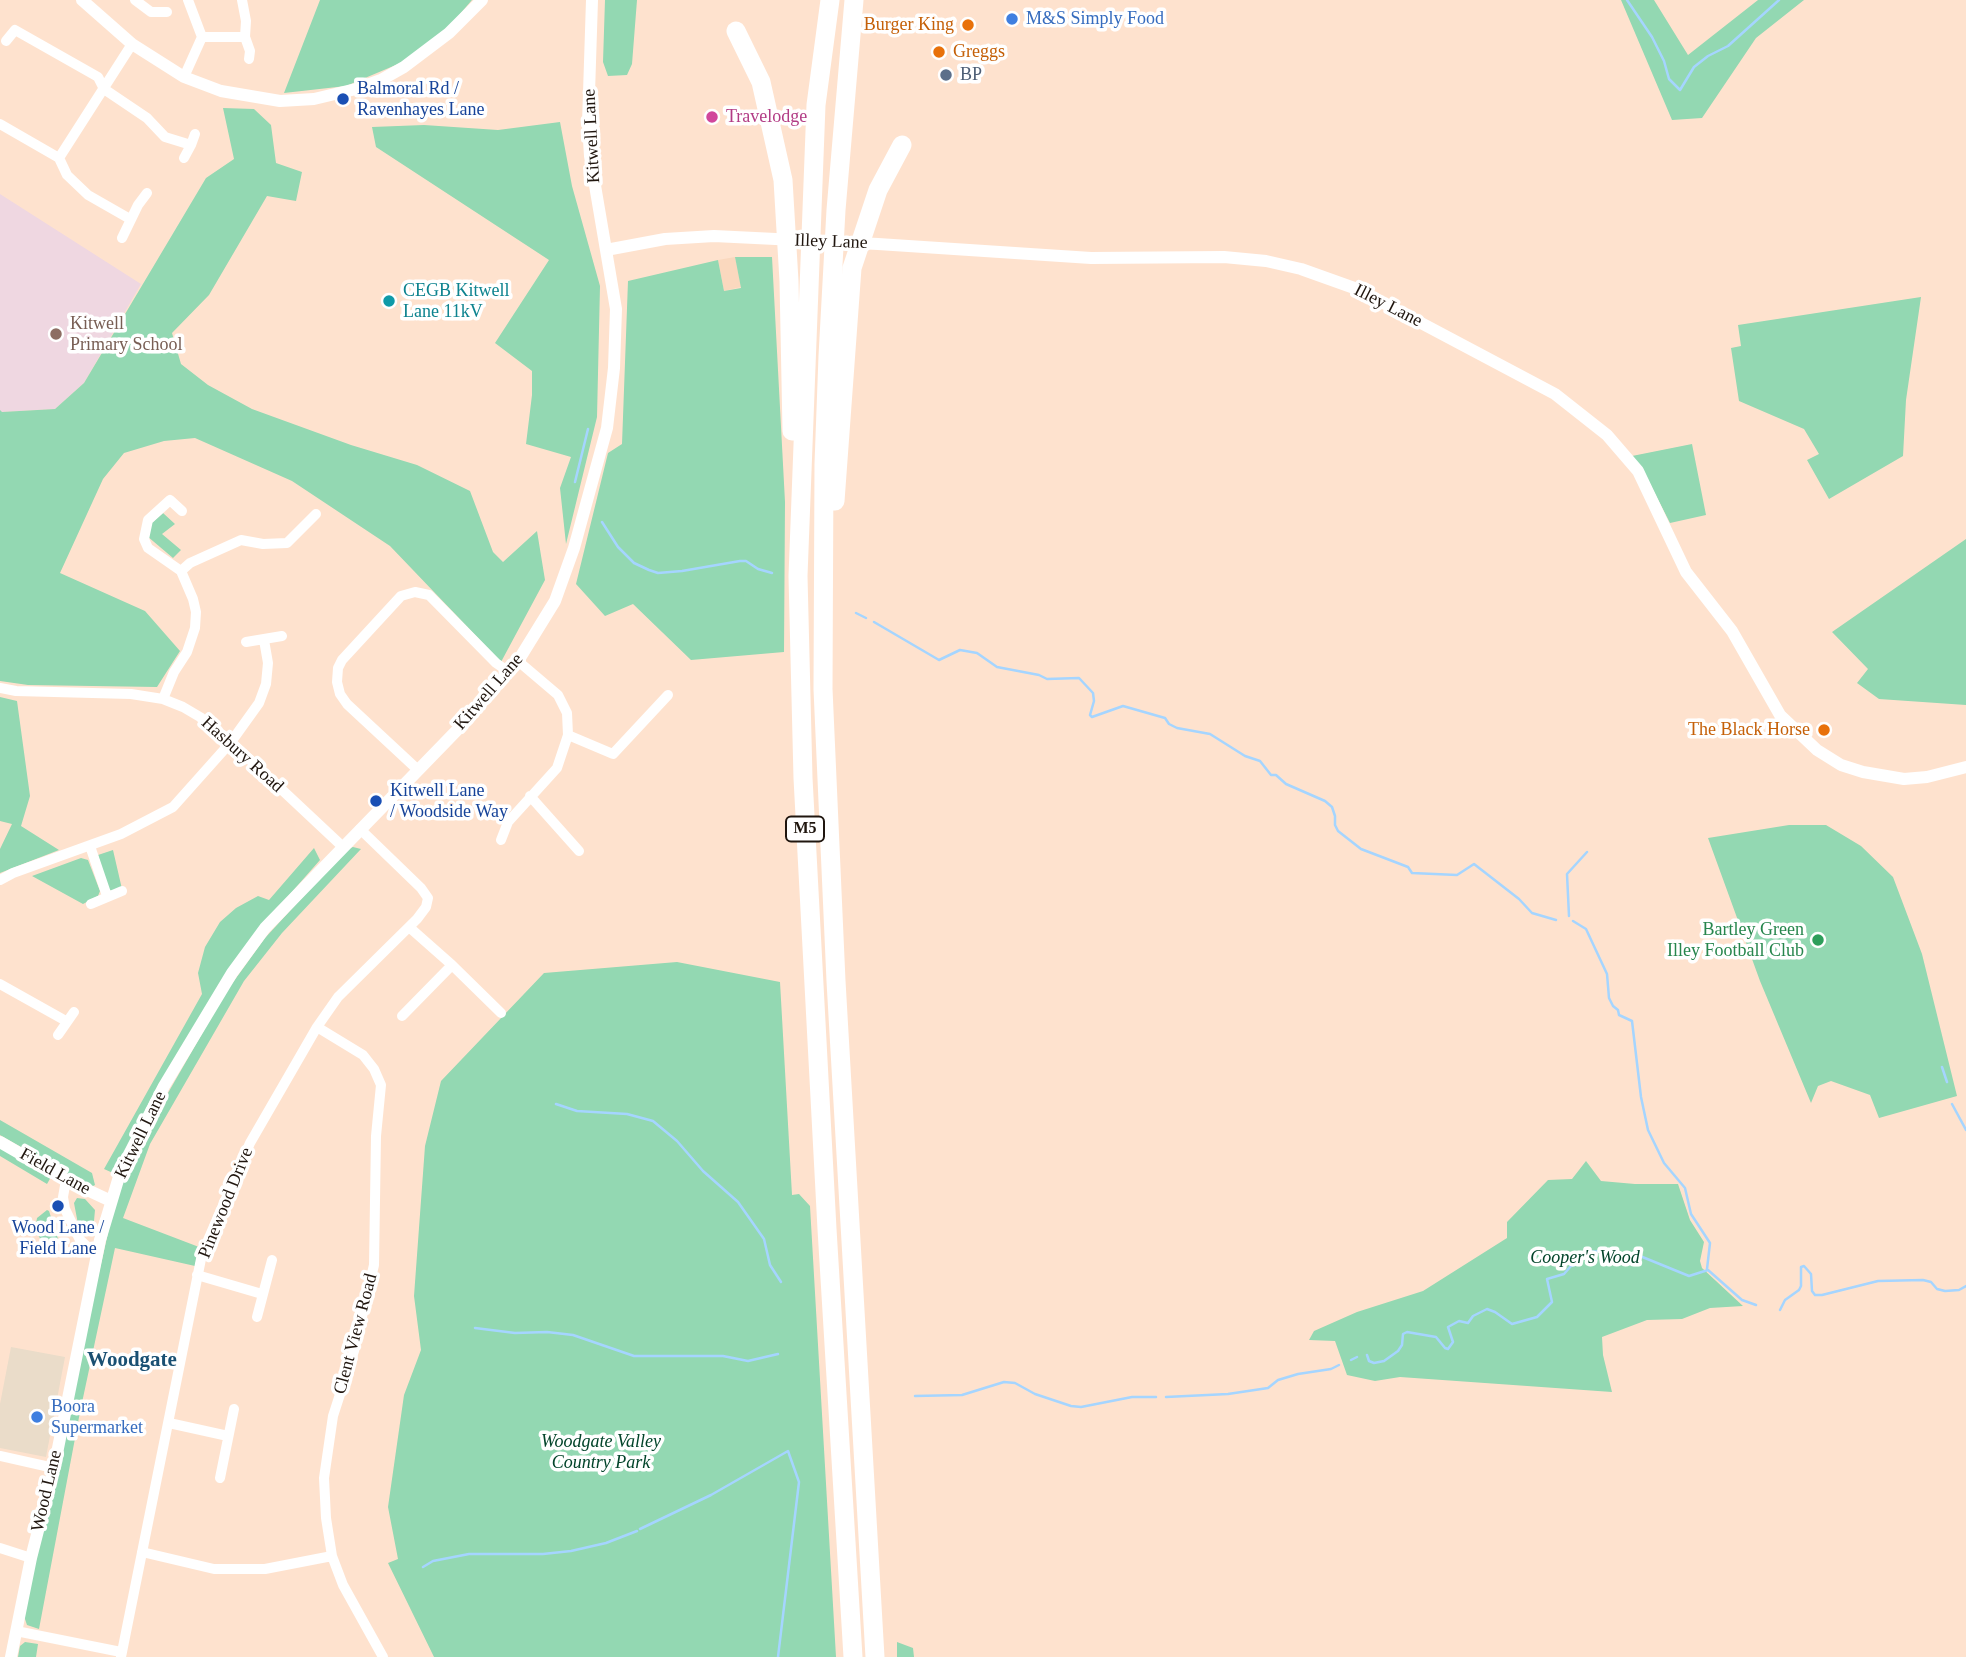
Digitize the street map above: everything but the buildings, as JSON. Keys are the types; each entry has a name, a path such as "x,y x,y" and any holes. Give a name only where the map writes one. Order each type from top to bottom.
{"highway":[{"name":"M5","path":"830,0 816,105 798,576 803,778 853,1657"},
{"name":"M5","path":"853,0 836,210 828,356 824,464 824,660 828,824 875,1657"},
{"path":"736,31 761,82 783,180 789,281 798,576"},
{"path":"824,660 852,268 878,190 902,145"}],"street":[{"path":"82,0 132,44 184,77 221,91 280,101 314,99 381,80 449,33 482,0"},
{"path":"135,0 151,12 167,12"},
{"path":"184,77 201,37 188,0"},
{"path":"242,0 249,59"},
{"name":"Kitwell Lane","path":"110,1201 121,1170 164,1086 204,1016 265,928 509,672 555,601 574,548 607,428 614,368 616,309 595,189 589,135 592,0"},
{"path":"6,41 15,30 98,77 104,89 147,118 165,137 193,139 184,158"},
{"path":"201,37 245,37"},
{"path":"59,158 132,44"},
{"path":"0,124 59,158 67,175 88,195 130,219"},
{"path":"121,238 147,193"},
{"name":"Illey Lane","path":"606,250 665,239 714,236 1091,258 1224,257 1289,266 1357,289 1555,394 1606,435 1638,471 1686,572 1732,631 1780,715 1817,750 1841,765 1904,779 1927,777 1966,767"},
{"path":"163,699 174,672 187,652 195,628 196,612 181,572 148,548 144,539 148,520 170,500 182,511"},
{"path":"181,572 190,563 241,540 263,544 286,543 316,514"},
{"path":"418,770 347,704 340,694 337,682 338,668 342,660 401,596 415,592 429,595 496,663 509,672"},
{"path":"246,642 282,636"},
{"path":"0,880 146,823 173,807 231,743 259,703 266,684 268,663 264,640"},
{"path":"501,840 508,822 557,768 568,734 567,713 558,695 518,661"},
{"name":"Hasbury Road","path":"0,688 27,692 131,694 163,699 200,717 342,847"},
{"path":"568,734 612,754 668,695"},
{"path":"530,796 579,850"},
{"name":"Pinewood Drive","path":"121,1654 202,1254 250,1143 317,1027 338,998 426,907 428,898 421,888 360,829"},
{"path":"90,846 107,896"},
{"path":"91,904 122,891"},
{"path":"409,927 501,1013"},
{"path":"402,1016 452,965"},
{"path":"0,984 70,1017 58,1035"},
{"name":"Clent View Road","path":"317,1027 363,1055 374,1069 381,1085 376,1136 374,1265 354,1351 333,1416 324,1478 332,1556 343,1585 383,1657"},
{"name":"Field Lane","path":"0,1142 66,1180 110,1201"},
{"path":"66,1180 63,1197 65,1209 80,1240 96,1256"},
{"name":"Wood Lane","path":"11,1657 110,1201"},
{"path":"257,1317 271,1260"},
{"path":"197,1275 262,1294"},
{"path":"220,1478 234,1409"},
{"path":"169,1423 228,1436"},
{"path":"0,1456 54,1468"},
{"path":"0,1548 31,1558"},
{"path":"142,1552 214,1569 265,1569 332,1556"},
{"path":"16,1631 121,1654"}],"shaded area":[{"name":"Kitwell Primary School","path":"0,194 141,284 84,383 55,409 0,410"},
{"path":"735,257 741,287 724,291 718,260"},
{"path":"11,1347 65,1357 46,1457 0,1448 0,1404"}],"green space":[{"path":"320,0 472,0 448,28 403,62 346,86 284,93"},
{"path":"605,0 637,0 632,64 627,75 608,76 603,62"},
{"path":"1621,0 1654,0 1688,55 1758,0 1804,0 1756,38 1702,118 1672,120"},
{"path":"223,108 254,109 271,125 276,163 302,172 296,201 267,196 209,295 172,333 181,364 208,385 252,409 351,445 417,465 470,491 493,552 503,562 537,531 545,580 501,662 390,546 292,481 195,438 164,441 124,453 103,479 60,573 145,611 180,651 157,687 28,685 0,681 0,410 55,409 84,383 206,178 234,159"},
{"path":"560,122 572,186 600,286 597,417 566,544 560,488 571,457 526,444 532,371 495,343 549,260 376,147 372,127 424,125 498,130"},
{"path":"735,257 772,257 785,502 784,652 691,660 633,604 605,616 576,584 608,453 622,444 628,281 718,260 724,291 741,288"},
{"path":"1921,297 1906,400 1903,456 1829,499 1807,460 1819,454 1804,429 1739,401 1731,348 1741,346 1738,325"},
{"path":"1692,444 1706,515 1670,523 1642,468 1632,456"},
{"path":"163,513 175,524 162,534 181,550 173,558 147,536 148,526"},
{"path":"1966,539 1966,705 1879,699 1857,683 1868,669 1832,632"},
{"path":"0,697 17,701 30,796 21,826 59,850 0,873 0,849 12,824 0,821"},
{"path":"1789,825 1826,825 1861,846 1893,877 1922,954 1957,1096 1879,1118 1870,1095 1831,1081 1818,1086 1811,1103 1760,981 1708,838"},
{"path":"314,848 320,860 262,926 177,1054 113,1173 104,1169 202,994 198,973 205,947 220,922 236,908 258,896 269,900"},
{"path":"347,849 361,849 282,933 244,981 150,1144 123,1218 199,1247 195,1266 115,1248 80,1412 39,1629 27,1625 24,1616 113,1211 123,1181 145,1133 226,992 265,938"},
{"path":"113,850 122,889 113,891 108,890 98,855"},
{"path":"81,858 88,860 100,891 98,896 83,904 32,876"},
{"name":"Woodgate Valley Country Park","path":"677,962 780,982 792,1195 799,1194 810,1206 836,1657 434,1657 388,1563 398,1559 388,1507 404,1395 421,1350 414,1296 425,1146 441,1081 544,973"},
{"path":"0,1120 92,1173 95,1185 91,1187 0,1135"},
{"path":"0,1147 51,1177 47,1184 0,1156"},
{"name":"Cooper's Wood","path":"1586,1161 1601,1181 1678,1184 1690,1220 1704,1242 1700,1261 1702,1268 1743,1306 1710,1308 1682,1319 1647,1320 1602,1337 1603,1355 1612,1392 1400,1377 1375,1381 1347,1375 1335,1341 1309,1340 1314,1331 1357,1312 1423,1291 1507,1238 1507,1222 1548,1180 1572,1179"},
{"path":"77,1198 85,1199 95,1210 93,1232 89,1235 85,1234 78,1224 74,1203"},
{"path":"47,1210 59,1242 41,1240 35,1230 37,1218"},
{"path":"25,1642 38,1644 36,1657 18,1657 20,1646"},
{"path":"897,1642 913,1648 914,1657 897,1657"}],"waterway":[{"path":"1627,0 1652,37 1664,61 1669,79 1680,90 1694,67 1728,46 1779,0"},
{"path":"575,482 588,429"},
{"path":"602,522 618,547 634,563 658,573 740,561 746,561 758,569 772,573"},
{"path":"856,613 866,618"},
{"path":"874,622 939,660 960,650 977,653 997,667 1047,679 1079,678 1093,693 1092,717 1123,706 1165,718 1177,728 1210,734 1245,756 1260,761 1271,775 1276,775 1286,784 1325,801 1332,807 1338,831 1361,849 1408,867 1412,873 1457,875 1474,864 1519,899 1532,913 1556,920"},
{"path":"1569,916 1567,874 1587,852"},
{"path":"1573,921 1586,929 1607,974 1609,998 1613,1006 1619,1015 1632,1021 1641,1097 1648,1130 1664,1163 1685,1188 1691,1214 1710,1243 1707,1269"},
{"path":"1942,1067 1947,1082"},
{"path":"556,1104 577,1111 627,1114 653,1121 738,1202 764,1239 770,1265 781,1282"},
{"path":"1952,1104 1966,1130"},
{"path":"1367,1355 1369,1361 1374,1363 1384,1361 1398,1351 1402,1345 1403,1334 1407,1332 1436,1337 1448,1349 1453,1342 1448,1327 1459,1321 1468,1323 1473,1316 1487,1309 1512,1324 1537,1317 1552,1302 1547,1279 1564,1274 1588,1252 1605,1251 1619,1259 1632,1254 1689,1276 1708,1270 1742,1300 1756,1305"},
{"path":"1780,1310 1785,1300 1799,1290 1801,1267 1804,1266 1811,1274 1812,1291 1815,1295 1878,1281 1923,1280 1945,1291 1959,1290 1966,1286"},
{"path":"475,1328 515,1333 547,1332 573,1335 634,1356 723,1356 748,1361 778,1354"},
{"path":"1351,1360 1357,1357"},
{"path":"1166,1397 1228,1394 1268,1388 1278,1380 1339,1365"},
{"path":"915,1396 962,1395 1004,1382 1015,1383 1035,1394 1081,1407 1132,1397 1156,1397"},
{"path":"640,1529 711,1495 788,1451 799,1482 778,1657"},
{"path":"423,1567 433,1561 469,1554 543,1554 571,1551 606,1543 637,1531"}],"place":[{"name":"M&S Simply Food","path":"1012,19"},
{"name":"Burger King","path":"968,25"},
{"name":"Greggs","path":"939,52"},
{"name":"BP","path":"946,75"},
{"name":"Balmoral Rd / Ravenhayes Lane","path":"343,99"},
{"name":"Travelodge","path":"712,117"},
{"name":"CEGB Kitwell Lane 11kV","path":"389,301"},
{"name":"Kitwell Primary School","path":"56,334"},
{"name":"The Black Horse","path":"1824,730"},
{"name":"Kitwell Lane / Woodside Way","path":"376,801"},
{"name":"Bartley Green Illey Football Club","path":"1818,940"},
{"name":"Wood Lane / Field Lane","path":"58,1206"},
{"name":"Boora Supermarket","path":"37,1417"}],"district":[{"name":"Woodgate","path":"132,1361"}]}
